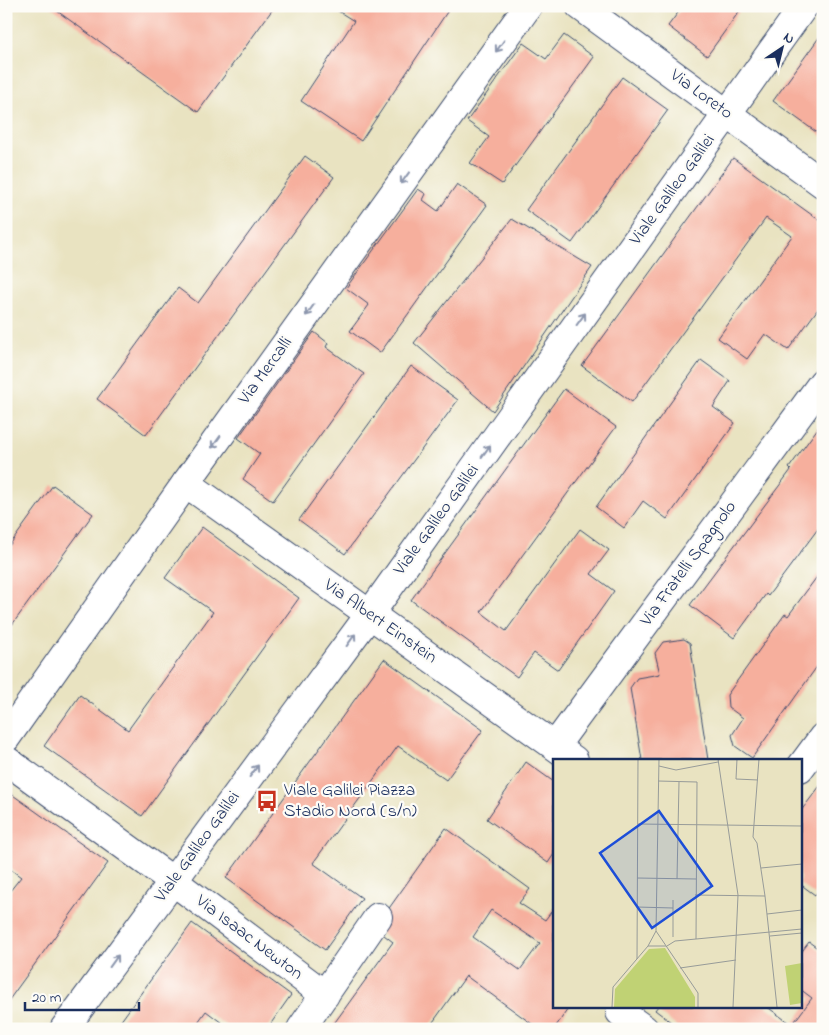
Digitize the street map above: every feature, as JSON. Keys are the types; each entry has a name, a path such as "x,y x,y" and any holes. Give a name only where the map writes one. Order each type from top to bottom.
{"street":[{"name":"Via Mercalli","path":"6,738 186,483 528,6"},
{"name":"Via Loreto","path":"580,6 823,184"},
{"name":"Viale Galileo Galilei","path":"64,1029 370,614 804,6"},
{"name":"Via Fratelli Spagnolo","path":"565,753 823,382"},
{"name":"Via Albert Einstein","path":"186,483 565,753"},
{"path":"802,765 823,737"},
{"name":"Via Isaac Newton","path":"6,760 173,881 325,995"},
{"path":"302,1029 378,917"},
{"path":"618,1016 644,1029"}],"building":[{"path":"50,6 275,6 198,112"},
{"path":"330,6 451,6 361,141 301,101 354,21"},
{"path":"683,6 743,6 707,56 668,26"},
{"path":"823,32 823,137 773,101"},
{"path":"564,35 594,57 502,184 470,163 489,137 467,121 523,43 546,59"},
{"path":"622,77 668,110 572,243 526,210"},
{"path":"305,156 334,177 146,435 97,399 178,288 198,303"},
{"path":"733,158 823,223 823,302 788,350 765,334 747,359 718,338 792,236 766,218 632,402 582,366"},
{"path":"457,184 487,205 380,353 350,331 369,305 346,288 418,189 426,194 423,200 438,211"},
{"path":"512,219 592,267 493,411 414,343"},
{"path":"314,332 328,343 326,347 364,374 273,501 243,479 260,454 238,438"},
{"path":"701,360 730,381 713,407 735,423 667,519 643,501 624,528 596,507"},
{"path":"411,366 458,400 345,554 299,520"},
{"path":"564,389 616,427 481,612 506,631 580,529 609,550 591,574 614,591 558,670 534,653 517,677 411,600"},
{"path":"823,421 823,522 734,638 690,605 791,470 789,468"},
{"path":"53,485 93,514 6,633 6,550"},
{"path":"202,527 299,598 142,816 44,746 80,695 128,730 213,612 165,578"},
{"path":"819,574 823,576 823,658 752,758 735,746 732,735 743,718 728,707 727,695 785,614 788,616"},
{"path":"684,639 690,643 708,759 642,759 630,688 637,678 660,674 655,653 663,642"},
{"path":"384,659 483,730 446,780 398,746 313,863 362,898 325,950 226,878"},
{"path":"526,762 553,781 553,856 548,863 487,819"},
{"path":"823,782 823,885 815,895 802,885 802,809"},
{"path":"10,793 108,863 6,1004 6,896 21,877 6,866 6,798"},
{"path":"446,828 530,889 519,903 545,920 553,909 553,1008 569,1008 554,1029 539,1029 466,976 428,1029 330,1029 393,942 375,928","holes":["491,910 540,943 520,970 473,937"]},
{"path":"192,923 291,995 267,1029 230,1029 206,1011 193,1029 115,1029"},
{"path":"809,942 823,952 823,1029 680,1029 655,1010 656,1008 769,1008 792,1025 812,998 802,990 802,951"}],"place":[{"name":"Viale Galilei Piazza Stadio Nord (s/n)","path":"267,801"}]}
